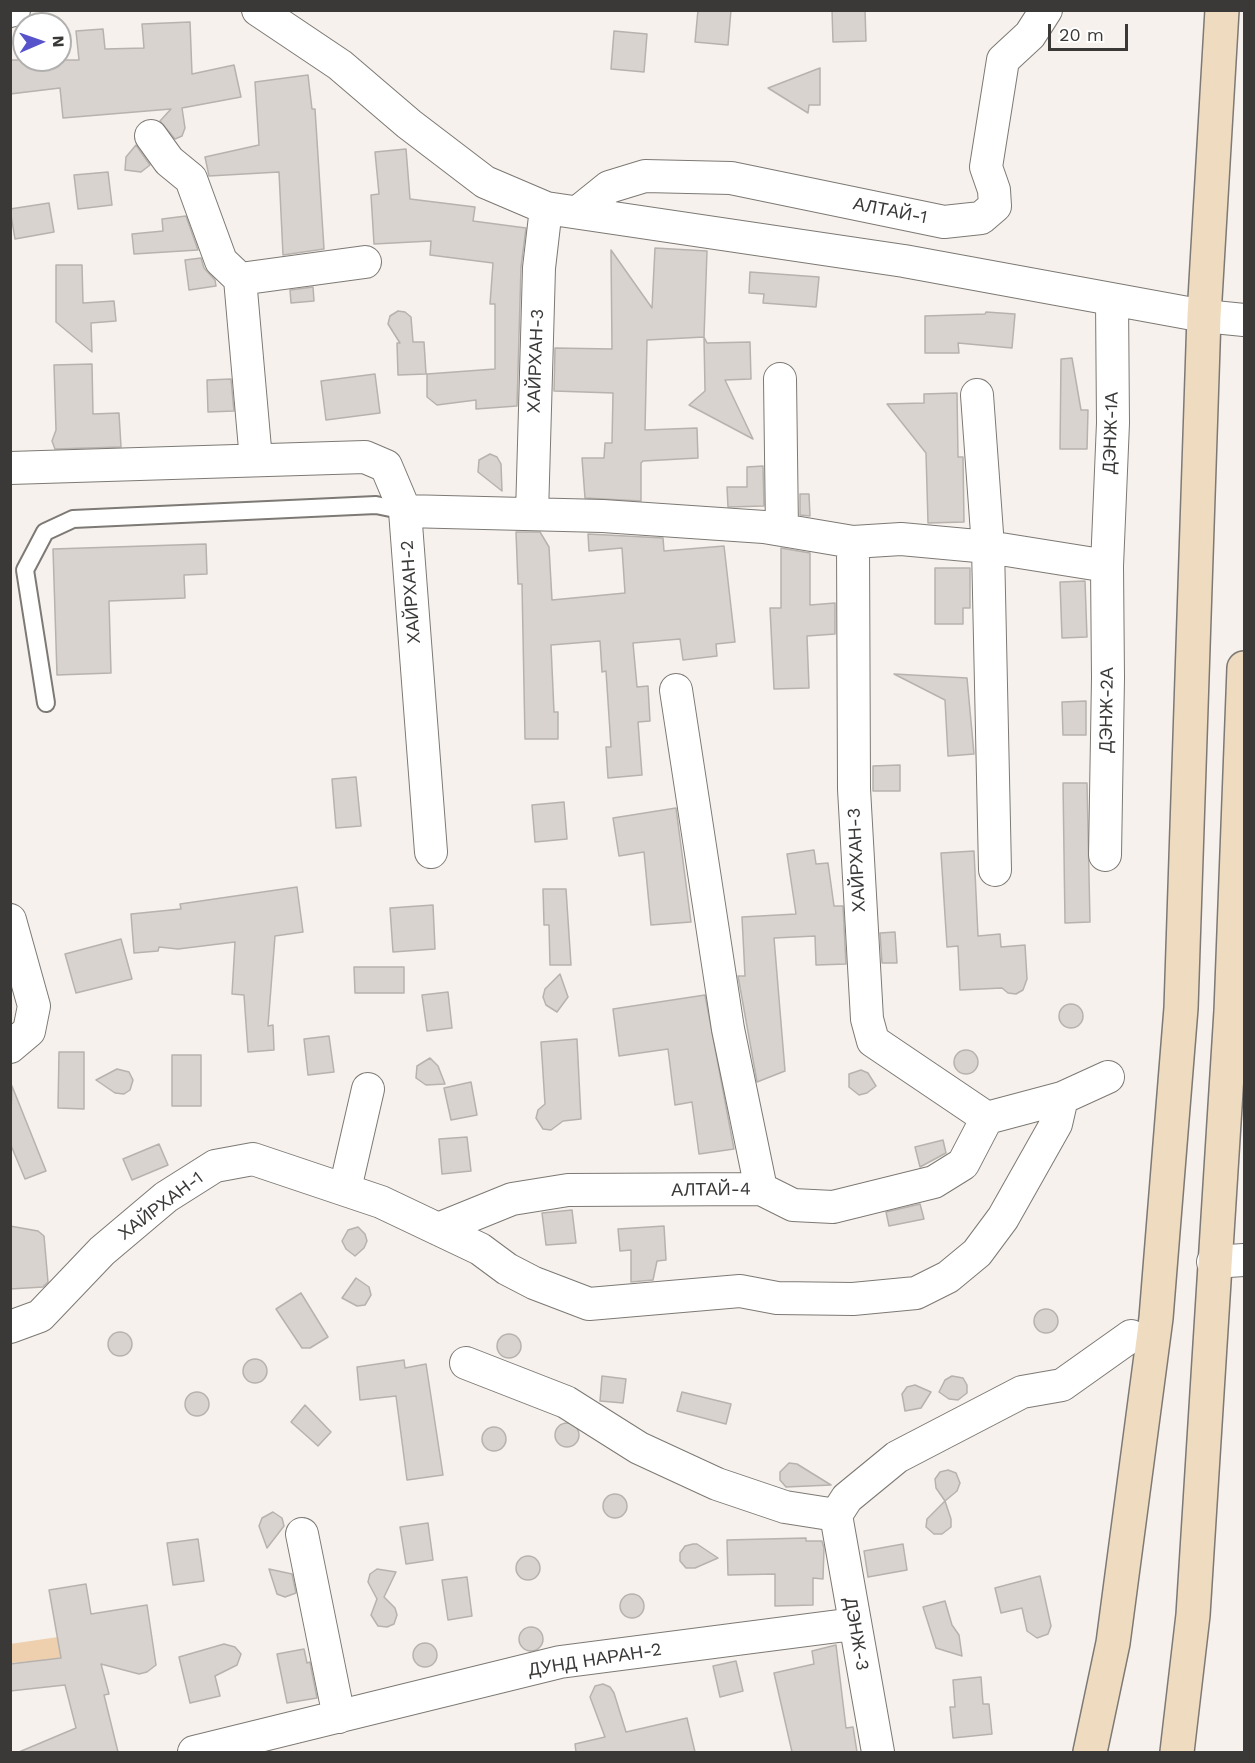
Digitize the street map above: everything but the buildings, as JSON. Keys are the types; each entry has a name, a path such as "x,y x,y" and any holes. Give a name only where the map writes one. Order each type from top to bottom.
{"main road":[{"path":"1090,1752 1113,1643 1144,1327 1181,1008 1204,316 1222,10"},
{"path":"1177,1752 1229,1261 1231,1011 1245,668"},
{"path":"1111,1752 1144,1327"}],"street":[{"path":"258,10 340,65 409,124 485,182 546,208 903,261 1204,316 1245,320"},
{"name":"АЛТАЙ-1","path":"578,212 609,188 645,176 731,178 944,222 981,218 995,206 994,190 986,167 1003,60 1030,35 1046,10"},
{"path":"151,136 169,161 191,179 221,261 240,279 256,460"},
{"name":"ХАЙРХАН-3","path":"532,514 539,268 546,208"},
{"path":"240,279 365,262"},
{"name":"ДЭНЖ-1А","path":"1107,566 1113,423 1112,300"},
{"path":"780,379 782,530"},
{"path":"977,394 988,547 995,870"},
{"name":"ХАЙРХАН-2","path":"10,468 365,457 386,466 405,511 431,852"},
{"path":"405,511 532,514 782,530 854,542 901,539 988,547 1107,566"},
{"name":"ХАЙРХАН-3","path":"854,542 854,789 867,1019 873,1041 987,1118"},
{"name":"ДЭНЖ-2А","path":"1105,855 1107,566"},
{"path":"676,690 728,1029 761,1189"},
{"path":"10,920 34,1006 29,1031 10,1047"},
{"path":"987,1118 1062,1098 1108,1077"},
{"path":"345,1189 368,1089"},
{"name":"ХАЙРХАН-1","path":"10,1327 40,1316 111,1244 166,1197 215,1166 254,1159 381,1202 480,1249 507,1269 534,1283 589,1304 740,1291 777,1298 798,1299 853,1299 916,1293 948,1277 977,1253 1003,1218 1056,1124 1062,1098"},
{"name":"АЛТАЙ-4","path":"438,1229 512,1199 568,1190 761,1189 793,1205 833,1207 934,1182 963,1164 987,1118"},
{"path":"466,1363 566,1402 639,1448 717,1484 785,1507 836,1515 847,1498 897,1457 1022,1392 1062,1385 1144,1327"},
{"name":"ДЭНЖ-3","path":"836,1515 878,1752"},
{"path":"302,1533 339,1717"},
{"name":"ДУНД НАРАН-2","path":"194,1752 560,1662 854,1624"}],"lane":[{"path":"46,703 25,570 45,532 73,519 376,505 405,511"}],"shaded area":[{"path":"72,1635 74,1657 11,1663 10,1644"}]}
